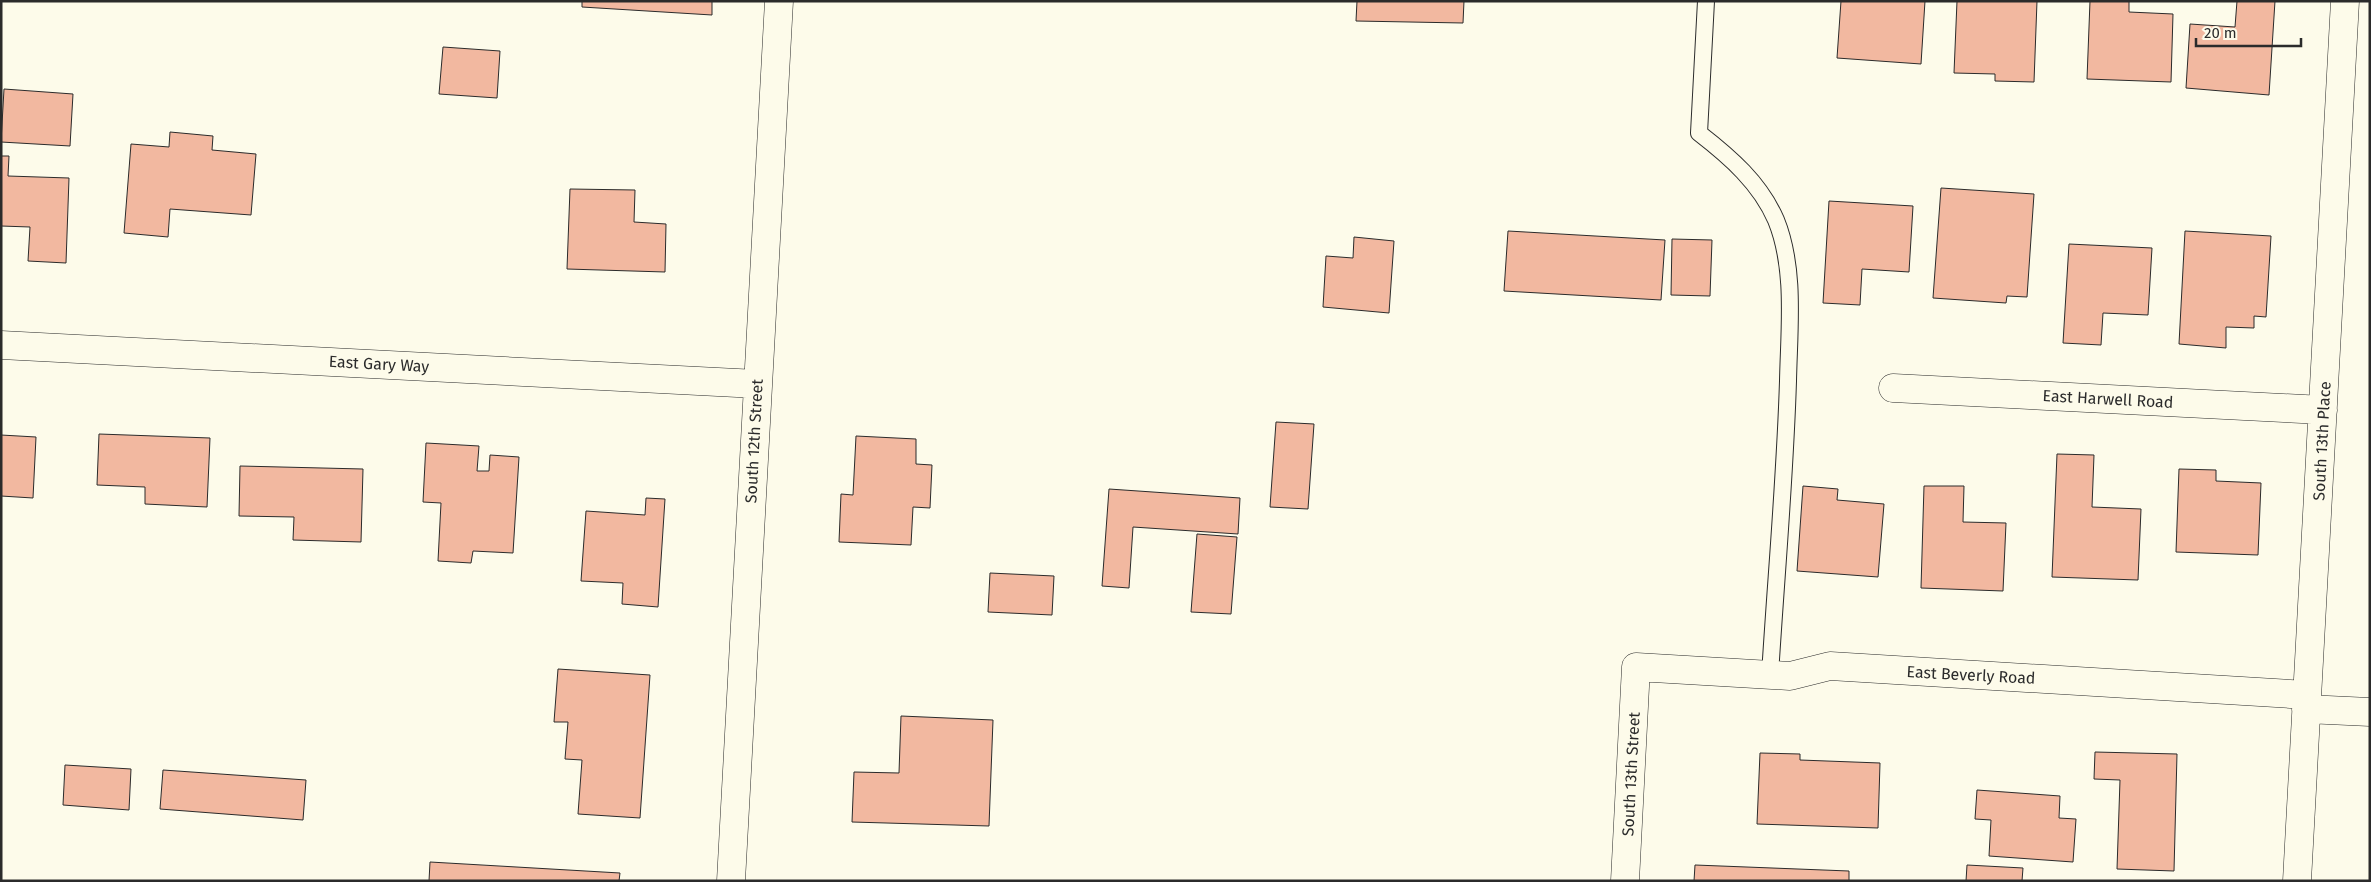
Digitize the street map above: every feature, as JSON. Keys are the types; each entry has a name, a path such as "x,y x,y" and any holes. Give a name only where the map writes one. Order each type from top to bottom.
{"street":[{"name":"South 12th Street","path":"731,881 779,1"},
{"name":"South 13th Place","path":"2297,881 2345,1"},
{"name":"East Gary Way","path":"1,345 757,384"},
{"name":"East Harwell Road","path":"1893,388 2324,410"},
{"name":"East Beverly Road","path":"1636,666 1790,676 1830,666 2307,702 2370,712"},
{"name":"South 13th Street","path":"1625,881 1636,666"}],"lane":[{"path":"1706,1 1699,133 1748,176 1775,219 1787,258 1790,317 1786,418 1770,675"}],"building":[{"path":"582,1 712,1 712,15 582,7"},
{"path":"1357,1 1464,1 1463,23 1356,21"},
{"path":"1841,1 1925,1 1921,64 1837,58"},
{"path":"1957,1 2037,1 2034,82 1995,81 1995,74 1954,73"},
{"path":"2090,1 2129,1 2129,12 2173,14 2171,82 2087,79"},
{"path":"2237,1 2275,1 2269,95 2186,88 2190,24 2235,27"},
{"path":"443,47 500,51 497,98 439,94"},
{"path":"4,89 73,94 70,146 1,142"},
{"path":"170,132 213,136 212,150 256,154 251,215 170,209 168,237 124,233 131,144 169,147"},
{"path":"1,156 9,156 8,176 69,178 66,263 28,261 30,227 1,226"},
{"path":"1941,188 2034,194 2027,297 2007,296 2006,303 1933,298"},
{"path":"570,189 635,190 634,222 666,224 665,272 567,269"},
{"path":"1829,201 1913,206 1909,272 1862,269 1860,305 1823,303"},
{"path":"1508,231 1665,240 1661,300 1504,291"},
{"path":"2185,231 2271,236 2266,317 2254,316 2254,328 2226,327 2226,348 2179,344"},
{"path":"1354,237 1394,241 1389,313 1323,307 1326,256 1353,258"},
{"path":"1672,239 1712,240 1710,296 1671,295"},
{"path":"2069,244 2152,248 2148,315 2103,313 2101,345 2063,343"},
{"path":"1276,422 1314,424 1308,509 1270,507"},
{"path":"99,434 210,438 207,507 145,504 145,487 97,485"},
{"path":"1,435 36,437 33,498 1,496"},
{"path":"856,436 916,439 916,464 932,465 930,508 913,507 911,545 839,542 841,494 853,495"},
{"path":"426,443 479,446 477,471 489,471 490,455 519,457 513,553 473,551 471,563 438,561 441,503 423,502"},
{"path":"2057,454 2094,455 2092,507 2141,509 2138,580 2052,577"},
{"path":"240,466 363,469 361,542 293,540 294,517 239,516"},
{"path":"2179,469 2216,470 2216,481 2261,483 2258,555 2176,552"},
{"path":"1803,486 1838,489 1837,500 1884,504 1878,577 1797,571"},
{"path":"1924,486 1964,486 1963,522 2006,523 2003,591 1921,588"},
{"path":"1109,489 1240,498 1238,534 1133,527 1129,588 1102,586"},
{"path":"646,498 665,499 658,607 622,604 623,583 581,581 586,511 645,515"},
{"path":"1197,534 1237,537 1231,614 1191,612"},
{"path":"990,573 1054,576 1052,615 988,612"},
{"path":"558,669 650,675 640,818 578,814 582,760 565,759 568,722 554,722"},
{"path":"901,716 993,720 989,826 852,822 854,772 899,773"},
{"path":"2095,752 2177,754 2174,871 2117,869 2120,780 2094,779"},
{"path":"1760,753 1800,754 1800,760 1880,763 1878,828 1757,824"},
{"path":"65,765 131,769 129,810 63,805"},
{"path":"163,770 306,780 303,820 160,809"},
{"path":"1977,790 2060,796 2059,818 2076,819 2073,862 1989,856 1991,820 1975,819"},
{"path":"430,862 620,873 619,881 429,881"},
{"path":"1695,865 1849,871 1849,881 1694,881"},
{"path":"1967,865 2023,868 2022,881 1966,881"}]}
